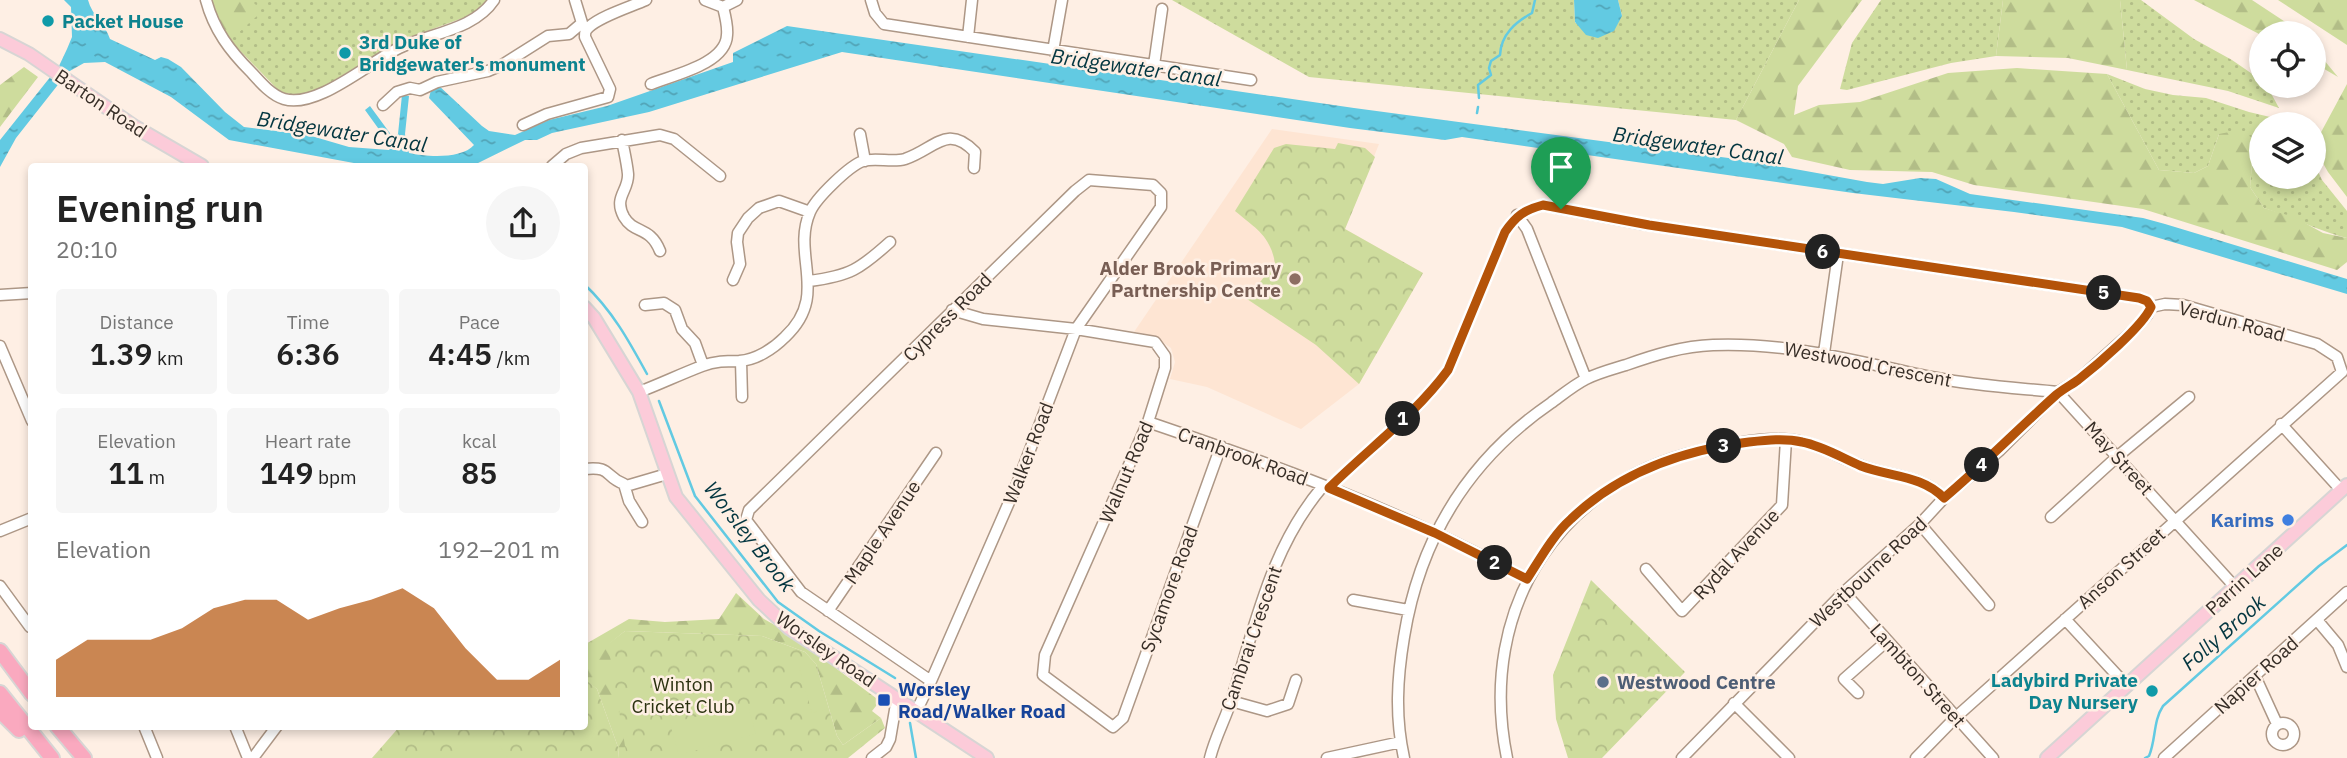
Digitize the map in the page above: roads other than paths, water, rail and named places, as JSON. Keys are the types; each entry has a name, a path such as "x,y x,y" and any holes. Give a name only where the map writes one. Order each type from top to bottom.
{"highway":[{"path":"0,651 28,689"},
{"path":"0,693 49,758"},
{"path":"0,711 49,758"},
{"path":"60,730 84,758"}],"main road":[{"name":"Barton Road","path":"0,39 53,70 151,137 197,163"},
{"path":"588,311 639,392 668,475"},
{"name":"Worsley Road","path":"668,475 676,496 759,600 789,628 988,758"},
{"name":"Parrin Lane","path":"2047,758 2344,487"}],"street":[{"path":"206,0 217,30 232,52 278,96 302,101 323,92 399,48 477,18 494,0"},
{"path":"383,105 397,92 420,90 437,82 488,71 548,36 569,34 582,23 575,0"},
{"path":"523,125 547,114 608,97 610,89 585,32 588,27 646,0"},
{"path":"705,0 723,7 737,0"},
{"path":"871,0 875,13 884,24 1251,80"},
{"path":"968,37 972,0"},
{"path":"1053,51 1062,0"},
{"path":"651,84 716,57 725,46 728,34 723,7"},
{"path":"1154,65 1162,9"},
{"path":"860,134 864,161"},
{"path":"556,163 573,150 622,140 667,136 720,176"},
{"path":"639,392 703,365 719,361 741,361 770,350 787,335 803,314 809,281 806,232 810,212 829,188 864,161 901,160 918,154 937,142 957,138 966,142 975,152 974,168"},
{"path":"622,140 628,176 620,196 622,211 631,225 651,236 660,251"},
{"name":"Cypress Road","path":"828,611 802,592 746,520 749,510 952,310 1089,180 1153,185 1161,193 1161,207"},
{"path":"733,280 740,264 738,233 754,213 779,201 810,212"},
{"name":"Verdun Road","path":"1517,215 1543,205 1627,222 2139,298 2147,301 2151,307 2165,304 2183,305 2317,344 2337,357 2342,372 2329,383"},
{"name":"Walker Road","path":"916,712 1017,484 1076,330 1161,207"},
{"path":"1517,215 1527,229 1586,379"},
{"name":"Cambrai Crescent","path":"1209,758 1231,701 1270,575 1296,522 1326,487 1395,427 1448,370 1505,232 1517,215"},
{"path":"809,281 836,278 852,272 890,242"},
{"path":"1824,353 1838,254"},
{"path":"0,295 28,293"},
{"path":"645,305 664,303 674,310 682,329 695,343 703,365"},
{"name":"Westbourne Road","path":"1682,758 1844,592 1920,524 1944,498 2000,450 2058,392 2078,380 2136,328 2151,307"},
{"path":"952,310 983,319 1076,330"},
{"name":"Walnut Road","path":"1076,330 1154,342 1165,356 1165,369 1148,422 1045,655 1044,675 1113,727"},
{"name":"Westwood Crescent","path":"1405,758 1397,697 1408,610 1416,580 1435,533 1459,492 1517,429 1586,379 1648,357 1690,347 1765,345 1824,353 1940,379 2058,392"},
{"path":"0,346 28,412"},
{"path":"741,361 742,397"},
{"name":"Anson Street","path":"1916,758 1956,717 2329,383"},
{"name":"May Street","path":"2058,392 2235,587"},
{"path":"2051,517 2189,397"},
{"name":"Cranbrook Road","path":"1148,422 1221,446 1326,487 1435,533 1527,579"},
{"path":"2281,424 2344,487"},
{"path":"1507,758 1502,706 1504,657 1511,621 1527,579 1570,519 1639,471 1670,458 1702,450 1738,443 1786,440 1820,447 1879,472 1926,483 1944,498"},
{"name":"Rydal Avenue","path":"1646,569 1682,611 1782,505 1786,440"},
{"name":"Sycamore Road","path":"1113,727 1123,718 1221,446"},
{"name":"Maple Avenue","path":"828,611 936,453"},
{"path":"588,469 606,470 626,486 668,475"},
{"path":"626,486 629,501 642,522"},
{"path":"0,530 28,520"},
{"path":"1920,524 1989,605"},
{"path":"0,586 28,624"},
{"name":"Lambton Street","path":"1844,592 1993,758"},
{"name":"Napier Road","path":"2164,758 2347,592"},
{"path":"1353,600 1408,610"},
{"path":"828,611 931,681"},
{"path":"2065,619 2127,686"},
{"path":"2317,620 2338,645 2347,667"},
{"path":"1858,693 1844,679 1887,640"},
{"path":"2255,676 2277,724"},
{"path":"1231,701 1266,711 1288,704 1296,680"},
{"path":"872,758 886,747 890,739 897,698"},
{"path":"1734,703 1789,758"},
{"path":"149,730 157,758"},
{"path":"237,730 250,758 273,730"},
{"path":"1327,758 1401,742"}],"water":[{"path":"64,0 88,0 110,39 155,60 161,57 181,67 225,112 244,127 308,135 349,147 389,150 391,146 365,110 370,106 392,136 396,136 402,95 409,96 405,134 409,153 444,156 468,150 474,145 429,98 431,90 437,84 489,131 515,135 549,120 607,106 733,62 733,53 787,26 1354,108 1751,161 1867,182 1883,184 1920,178 1936,179 1970,194 2143,218 2165,224 2347,279 2347,294 2122,227 1853,193 1462,137 1445,140 1350,128 842,52 649,112 552,133 537,140 525,140 478,163 354,163 229,140 171,97 105,62 84,63 68,72 16,138 0,167 0,140 59,66 72,37 71,7"},
{"path":"1574,0 1618,0 1622,16 1614,31 1598,38 1586,35 1575,22"}],"waterway":[{"path":"1479,98 1478,85 1491,75 1491,61 1500,55 1503,41 1510,29 1532,13 1535,0"},
{"path":"1477,113 1478,107"},
{"name":"Worsley Brook","path":"588,288 627,338 647,374"},
{"name":"Worsley Brook","path":"659,401 695,496 778,602 895,678"},
{"name":"Folly Brook","path":"2145,758 2149,756 2163,706 2319,566 2347,545"},
{"name":"Worsley Brook","path":"910,723 916,758"}],"place":[{"name":"Packet House","path":"48,21"},
{"name":"3rd Duke of Bridgewater's monument","path":"345,53"},
{"name":"Alder Brook Primary Partnership Centre","path":"1295,279"},
{"name":"Karims","path":"2288,520"},
{"name":"Westwood Centre","path":"1603,682"},
{"name":"Ladybird Private Day Nursery","path":"2152,691"},
{"name":"Worsley Road/Walker Road","path":"884,700"}],"water label":[{"name":"Bridgewater Canal","path":"1136,67"},
{"name":"Bridgewater Canal","path":"342,131"},
{"name":"Bridgewater Canal","path":"1698,145"}],"park label":[{"name":"Winton Cricket Club","path":"683,695"}]}
